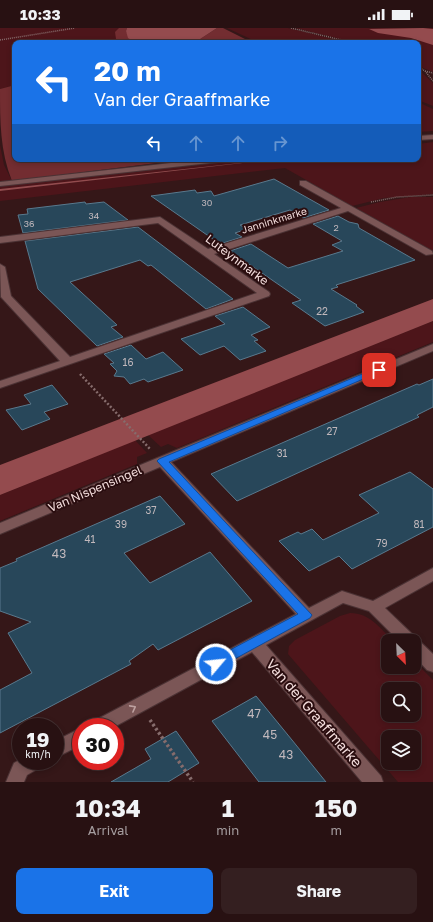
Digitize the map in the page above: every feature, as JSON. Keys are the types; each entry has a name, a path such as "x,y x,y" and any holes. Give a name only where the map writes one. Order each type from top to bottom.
{"street":[{"path":"421,138 433,137"},
{"path":"0,184 201,162"},
{"name":"Janninkmarke","path":"303,183 429,253"},
{"name":"Janninkmarke","path":"206,253 349,208"},
{"name":"Luteynmarke","path":"0,240 160,220 265,294 0,385"},
{"path":"0,267 6,297 68,362"},
{"name":"Van Nispensingel","path":"0,529 433,347"},
{"path":"162,461 306,615"},
{"path":"374,607 433,574"},
{"path":"115,718 342,597 374,607 402,634"},
{"name":"Van der Graaffmarke","path":"254,643 374,782"},
{"path":"421,653 433,665"},
{"path":"15,782 20,770"}],"path":[{"path":"0,40 74,28"},
{"path":"291,28 341,40"},
{"path":"421,69 433,73"},
{"path":"425,71 433,81"},
{"path":"349,208 386,199 433,195"},
{"path":"68,362 148,446"},
{"path":"140,705 193,782"}],"shaded area":[{"path":"0,28 217,28 199,40 12,40 12,86 0,89"},
{"path":"119,28 127,28 126,31 130,40 116,39 115,32"},
{"path":"127,28 217,28 199,40 131,40 128,38 126,31"},
{"path":"217,28 223,28 247,40 199,40"},
{"path":"227,28 288,28 338,40 253,40"},
{"path":"295,28 433,28 433,72 421,67 421,40 345,40"},
{"path":"369,29 433,29 433,45 421,40 378,33"},
{"path":"421,72 433,83 433,106 421,101"},
{"path":"12,86 12,162 165,162 12,181 3,147 0,89"},
{"path":"421,103 433,109 433,131 421,132"},
{"path":"433,142 433,194 384,198 352,206 285,168 0,201 0,191 252,162 421,162 421,144"},
{"path":"0,145 4,165 12,181 0,182"},
{"path":"217,162 250,162 0,189 0,186"},
{"path":"250,162 252,162 0,191 0,189"},
{"path":"411,197 433,197 433,251 356,208"},
{"path":"433,299 433,321 0,495 0,465"},
{"path":"433,321 433,342 177,448 168,444 161,447 148,435"},
{"path":"135,440 147,453 137,457 137,464 0,521 0,495"},
{"path":"350,613 357,614 369,618 386,634 381,634 381,674 421,674 421,668 433,680 433,782 398,782 388,770 421,770 421,730 381,730 381,762 288,654 289,646 295,640 340,616"}],"building":[{"path":"274,179 329,210 303,218 290,210 240,225 247,229 235,233 242,237 220,244 151,196 195,190 197,193 211,191 214,196"},
{"path":"85,202 86,204 104,202 128,220 23,233 18,215 28,214 27,209"},
{"path":"338,216 349,222 358,224 359,228 415,260 336,285 338,287 331,289 357,305 356,306 364,312 325,326 292,303 301,300 230,251 251,244 288,268 343,251 332,245 342,241 313,224"},
{"path":"138,227 233,299 206,309 151,265 148,266 140,260 70,282 117,325 111,327 123,337 97,346 38,289 25,241"},
{"path":"243,307 270,327 251,335 258,340 254,341 266,351 240,360 224,346 200,355 181,339 225,324 215,316"},
{"path":"131,345 146,359 163,352 183,370 148,382 144,379 130,384 124,377 114,376 117,371 110,364 114,363 104,354"},
{"path":"433,379 433,407 417,415 419,417 237,501 211,474 417,384 419,385"},
{"path":"52,385 68,404 44,412 50,419 22,430 6,410 31,404 24,395"},
{"path":"410,472 433,489 433,527 352,569 339,556 309,571 279,541 298,532 301,534 312,529 323,540 379,513 359,495"},
{"path":"160,496 185,524 124,553 150,583 210,552 252,601 158,650 153,644 129,661 131,664 28,718 12,718 12,727 0,733 0,690 32,673 8,633 31,622 0,611 0,568 17,561 16,559"},
{"path":"256,696 326,782 259,782 212,721"},
{"path":"176,731 199,763 168,782 111,782 151,759 145,749"}],"route":[{"path":"216,664 306,615 162,461 379,370"}]}
